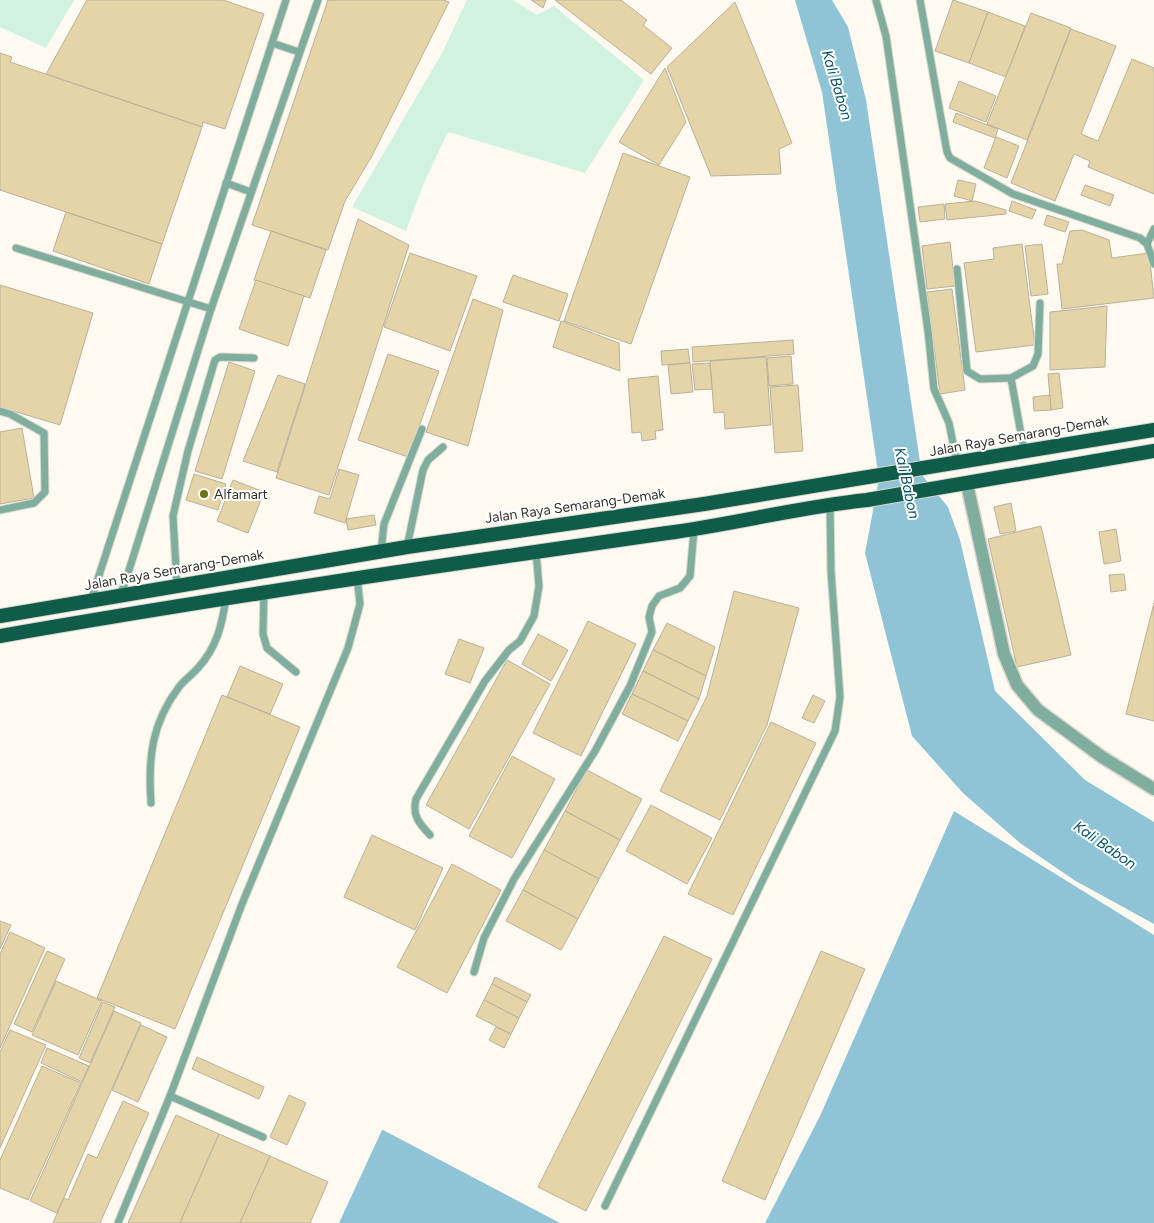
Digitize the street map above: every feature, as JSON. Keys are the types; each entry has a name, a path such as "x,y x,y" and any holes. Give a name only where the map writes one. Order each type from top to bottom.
{"highway":[{"name":"Jalan Raya Semarang-Demak","path":"0,616 382,551 860,479 1154,430"},
{"path":"0,636 357,577 694,530 830,504 967,484 1154,451"}],"street":[{"path":"967,484 1004,654 1018,685 1038,710 1102,757 1154,789"}],"lane":[{"path":"91,601 286,0"},
{"path":"118,596 124,586 211,310 318,0"},
{"path":"876,0 886,36 928,330 934,389 949,423 950,464"},
{"path":"920,0 947,152 950,158 1013,194 1140,238 1147,244 1154,264"},
{"path":"272,43 299,52"},
{"path":"226,183 251,192"},
{"path":"1147,244 1154,229"},
{"path":"16,248 211,310"},
{"path":"957,269 967,371 980,379 1011,378 1033,366 1038,354 1040,302"},
{"path":"177,586 172,516 188,451 215,360 220,357 254,358"},
{"path":"1011,378 1024,451"},
{"path":"0,411 10,414 44,433 44,492 34,503 0,510"},
{"path":"382,551 384,524 422,429"},
{"path":"407,547 423,470 428,460 443,447"},
{"path":"604,1206 835,731 840,697 831,571 830,504"},
{"path":"474,972 484,938 514,879 595,751 630,686 652,632 650,618 652,606 659,596 680,588 690,576 694,530"},
{"path":"430,835 417,820 414,808 416,799 485,681 509,650 520,641 534,616 539,586 536,552"},
{"path":"118,1223 170,1096 242,904 348,648 360,604 357,577"},
{"path":"264,592 262,634 267,648 296,672"},
{"path":"151,803 148,768 152,741 167,706 175,693 199,667 217,641 226,598"},
{"path":"170,1096 263,1138"}],"green space":[{"path":"0,0 74,0 46,48 0,27"},
{"path":"467,0 513,0 537,15 554,6 644,80 585,173 448,132 423,185 406,231 352,207 442,53"}],"water":[{"name":"Kali Babon","path":"795,0 832,0 848,27 866,100 922,475 948,507 960,540 995,691 1085,780 1154,822 1154,924 1074,880 1020,843 963,793 912,736 865,553 879,479 822,92"},
{"path":"954,811 1154,935 1154,1223 765,1223 820,1116"},
{"path":"383,1130 560,1223 339,1223"}],"building":[{"path":"87,0 223,0 264,14 225,129 203,122 202,127 46,74"},
{"path":"328,0 443,0 449,2 372,156 345,201 328,250 252,225"},
{"path":"531,0 546,0 543,8"},
{"path":"555,0 621,0 647,20 643,25 672,48 651,74"},
{"path":"953,0 988,12 969,63 935,51"},
{"path":"735,2 792,143 779,149 781,174 711,176 667,67"},
{"path":"988,12 1025,26 1006,77 969,63"},
{"path":"1031,13 1071,28 1027,140 987,124"},
{"path":"1071,29 1116,46 1081,134 1098,141 1132,59 1154,68 1154,194 1088,167 1090,161 1074,154 1055,201 1011,183"},
{"path":"0,53 12,57 10,62 202,127 162,244 0,190"},
{"path":"665,68 686,122 659,165 619,142"},
{"path":"959,81 996,96 986,122 949,108"},
{"path":"956,113 998,129 995,138 953,122"},
{"path":"996,137 1019,146 1007,178 984,168"},
{"path":"623,153 690,177 631,344 564,321"},
{"path":"958,180 976,184 972,201 954,196"},
{"path":"1085,185 1114,195 1110,206 1081,195"},
{"path":"975,201 1006,210 1006,214 947,220 945,204"},
{"path":"1012,201 1036,210 1032,219 1009,211"},
{"path":"944,204 945,219 920,222 918,207"},
{"path":"66,212 162,244 149,284 53,251"},
{"path":"1047,215 1069,222 1065,232 1044,225"},
{"path":"358,219 409,245 329,495 276,478"},
{"path":"1082,230 1109,240 1112,258 1149,253 1154,298 1062,309 1057,264 1062,264 1070,231"},
{"path":"271,231 326,250 310,298 254,280"},
{"path":"950,242 955,286 927,289 922,246"},
{"path":"1022,244 1035,345 976,352 964,263 994,259 993,248"},
{"path":"1042,244 1048,294 1031,296 1025,246"},
{"path":"410,253 477,276 450,351 384,327"},
{"path":"513,275 568,294 559,321 503,302"},
{"path":"256,280 304,296 288,346 239,329"},
{"path":"0,285 93,313 60,425 0,407"},
{"path":"952,289 965,390 940,394 927,292"},
{"path":"473,299 503,310 468,446 426,432"},
{"path":"1107,306 1105,367 1050,370 1050,312"},
{"path":"561,321 619,343 620,371 553,347"},
{"path":"793,340 794,354 693,362 692,347"},
{"path":"688,349 690,363 662,365 661,351"},
{"path":"388,354 439,371 408,457 358,440"},
{"path":"791,356 793,384 769,386 767,358"},
{"path":"766,357 771,425 725,429 724,412 714,413 710,361"},
{"path":"229,362 255,371 222,479 195,471"},
{"path":"690,363 693,392 671,394 668,365"},
{"path":"710,363 712,389 695,390 692,364"},
{"path":"1059,373 1063,408 1051,410 1048,374"},
{"path":"278,375 305,384 277,472 243,461"},
{"path":"658,376 663,430 655,431 656,439 642,441 641,432 632,433 628,379"},
{"path":"798,385 803,451 775,453 770,387"},
{"path":"1050,395 1051,410 1034,411 1033,397"},
{"path":"22,428 34,498 0,504 0,432"},
{"path":"339,469 359,475 345,523 314,513 319,496 330,499"},
{"path":"194,474 226,484 218,510 186,500"},
{"path":"233,480 264,492 248,533 217,521"},
{"path":"1011,503 1016,531 1000,534 994,507"},
{"path":"374,515 376,525 348,530 346,519"},
{"path":"1041,526 1071,655 1017,667 988,539"},
{"path":"1116,529 1121,561 1104,564 1099,532"},
{"path":"1124,574 1126,590 1111,592 1109,575"},
{"path":"734,591 799,608 767,725 720,820 660,791 707,696"},
{"path":"1154,603 1154,721 1126,714"},
{"path":"588,621 636,644 581,756 533,733"},
{"path":"667,623 715,647 706,676 653,650"},
{"path":"538,634 568,650 551,681 522,664"},
{"path":"459,639 484,648 470,683 445,674"},
{"path":"653,650 706,676 699,699 643,671"},
{"path":"507,660 550,684 469,829 426,805"},
{"path":"240,666 283,684 270,714 227,697"},
{"path":"643,671 699,699 688,721 632,694"},
{"path":"632,694 688,721 678,741 622,714"},
{"path":"222,695 300,727 175,1029 97,998"},
{"path":"813,695 825,701 814,723 802,718"},
{"path":"771,722 816,743 733,915 688,894"},
{"path":"512,756 555,779 512,858 469,836"},
{"path":"587,770 642,799 620,840 565,811"},
{"path":"651,805 712,838 687,884 626,851"},
{"path":"565,811 620,840 599,879 544,850"},
{"path":"372,835 443,868 415,930 344,897"},
{"path":"544,850 599,879 578,919 523,890"},
{"path":"452,864 501,890 447,993 397,967"},
{"path":"523,890 578,919 561,950 506,921"},
{"path":"0,921 11,925 0,949"},
{"path":"10,932 45,948 0,1048 0,954"},
{"path":"664,936 712,959 586,1211 538,1187"},
{"path":"47,951 65,959 32,1032 14,1024"},
{"path":"821,951 865,969 765,1200 722,1181"},
{"path":"495,977 531,995 527,1002 492,984"},
{"path":"56,981 102,1001 78,1055 32,1035"},
{"path":"492,984 527,1002 519,1018 484,1000"},
{"path":"484,1000 519,1018 511,1034 476,1016"},
{"path":"103,1002 115,1007 90,1063 79,1058"},
{"path":"114,1011 141,1023 57,1213 30,1201"},
{"path":"141,1025 167,1037 138,1102 112,1090"},
{"path":"496,1027 511,1034 504,1048 489,1040"},
{"path":"10,1030 46,1045 0,1148 0,1052"},
{"path":"47,1048 89,1066 82,1082 41,1063"},
{"path":"197,1057 264,1087 259,1099 192,1069"},
{"path":"42,1066 81,1083 28,1200 0,1188 0,1160"},
{"path":"289,1095 306,1103 287,1145 270,1137"},
{"path":"123,1101 149,1113 100,1223 53,1223 64,1198 68,1200 88,1154 97,1158"},
{"path":"176,1115 219,1134 180,1223 128,1223"},
{"path":"219,1134 270,1156 240,1223 180,1223"},
{"path":"270,1156 328,1182 310,1223 240,1223"}],"place":[{"name":"Alfamart","path":"204,494"}]}
